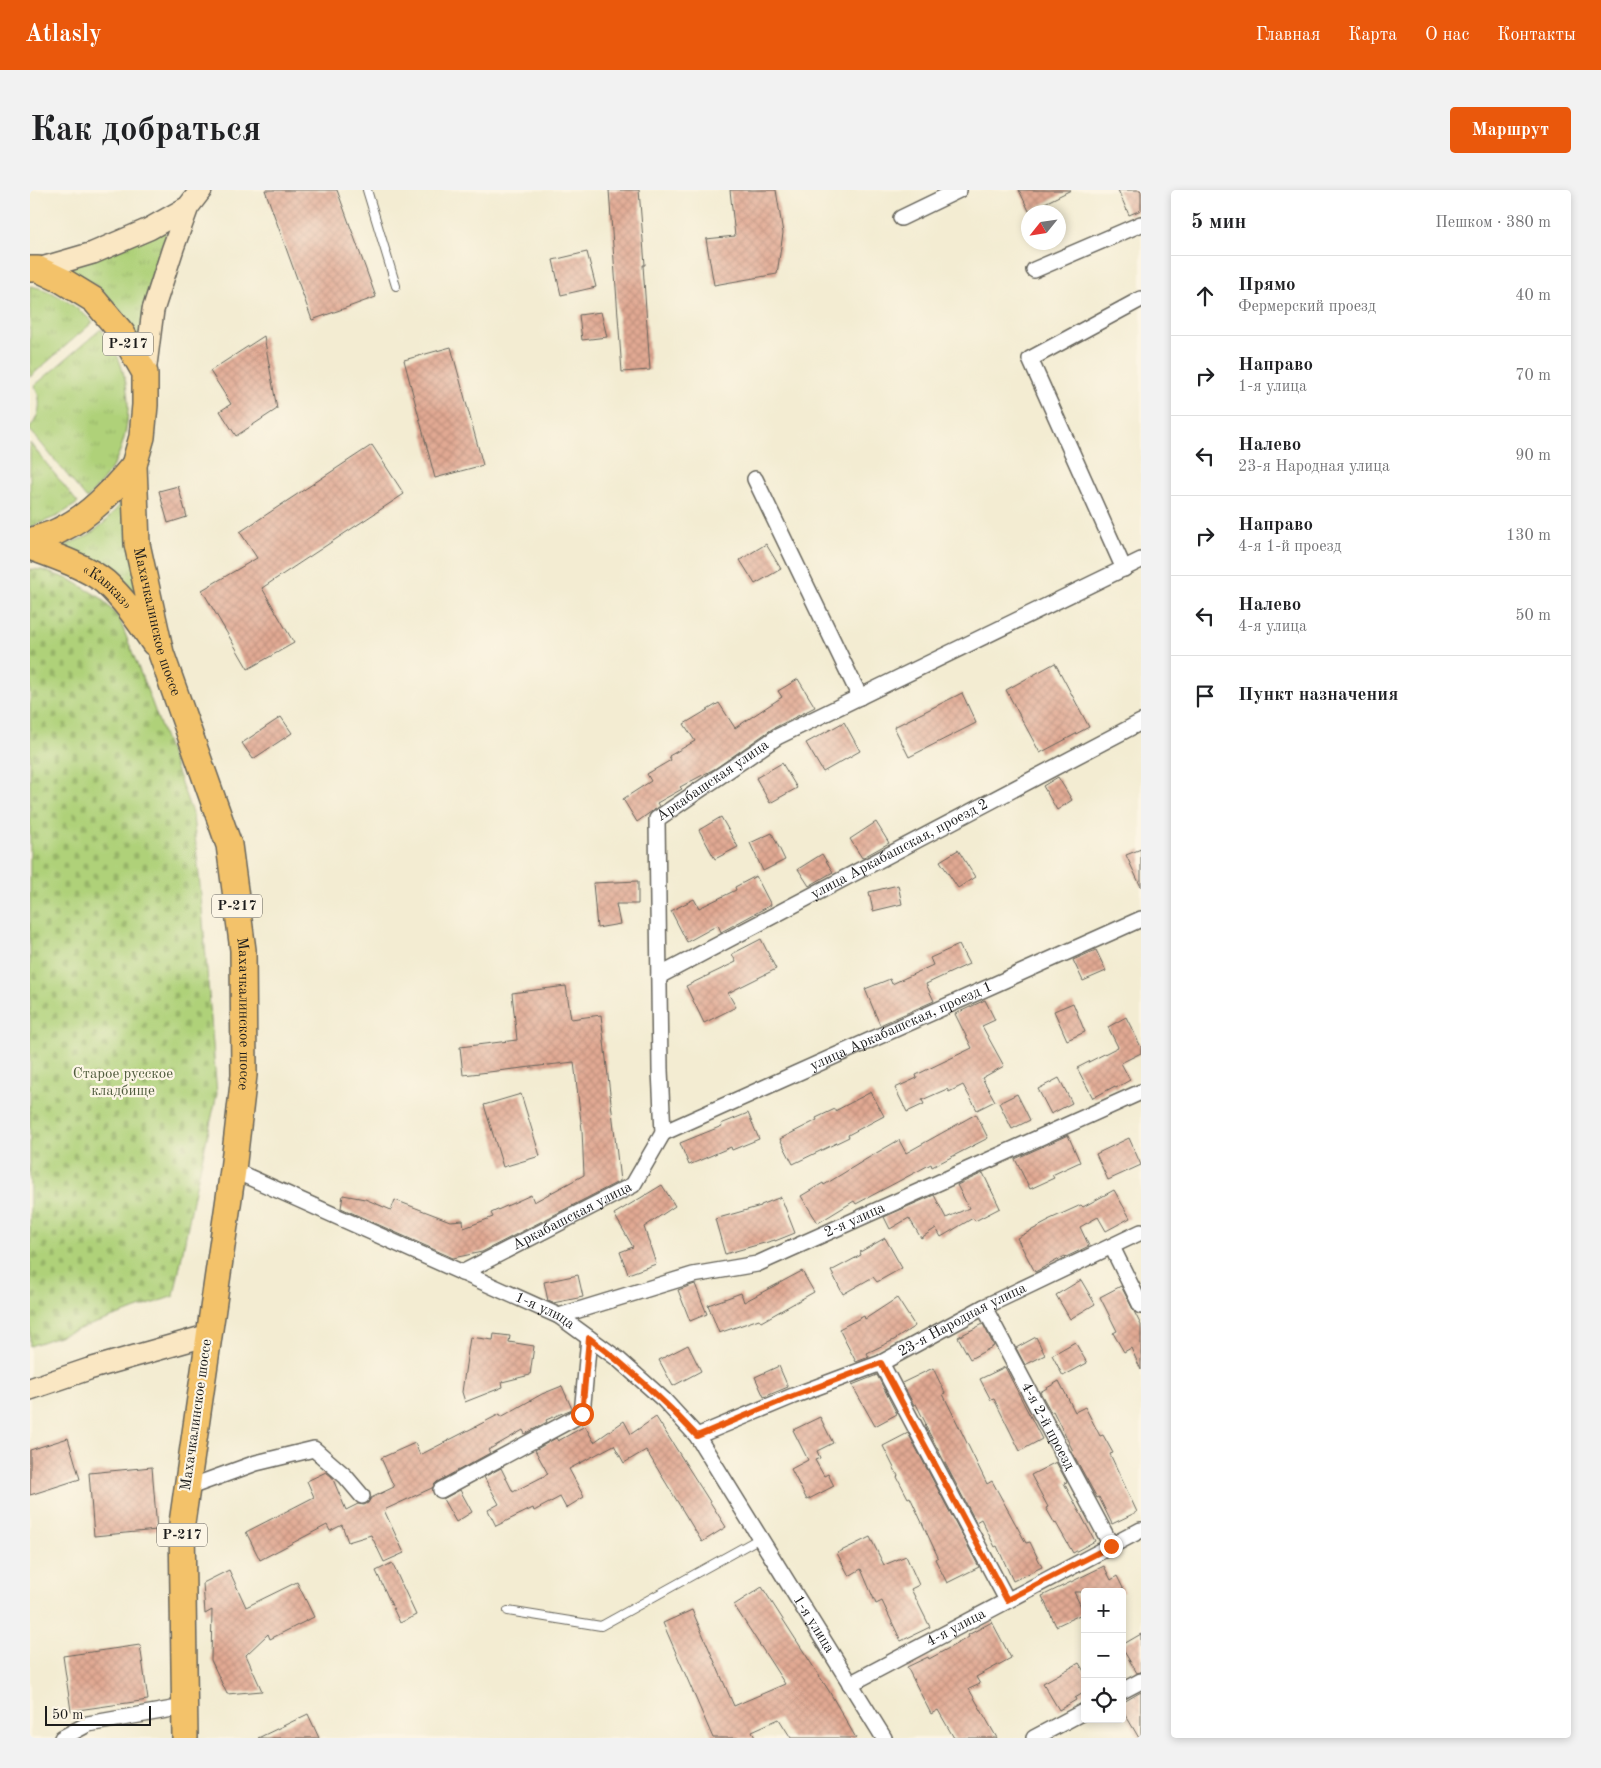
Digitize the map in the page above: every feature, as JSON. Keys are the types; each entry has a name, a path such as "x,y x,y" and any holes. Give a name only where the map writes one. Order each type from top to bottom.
{"highway":[{"name":"Махачкалинское шоссе","path":"34,269 64,281 94,300 122,333 145,373 142,437 134,465 137,544 161,653 229,845 243,950 244,1076 233,1170 182,1523 185,1738"},
{"name":"Р-217","path":"30,540 61,530 89,512 113,490 134,465"},
{"name":"«Кавказ»","path":"30,547 71,563 103,580 127,605 161,653"}],"main road":[{"path":"188,207 201,190"},
{"name":"Р-217","path":"34,269 93,253 148,229 188,207"},
{"name":"Р-217","path":"145,373 153,310 188,207"},
{"path":"30,1389 89,1369 209,1335"}],"street":[{"path":"901,218 959,190"},
{"path":"1034,270 1141,224"},
{"path":"1124,569 1030,359 1141,299"},
{"path":"755,479 860,697"},
{"name":"Аркабашская улица","path":"462,1273 633,1185 663,1133 660,1070 657,819 777,737 1141,560"},
{"name":"улица Аркабашская, проезд 2","path":"659,976 1141,722"},
{"name":"улица Аркабашская, проезд 1","path":"663,1133 1141,920"},
{"name":"2-я улица","path":"559,1316 692,1275 757,1264 1141,1092"},
{"name":"1-я улица","path":"233,1170 559,1316 618,1359 664,1400 697,1436 884,1738"},
{"name":"23-я Народная улица","path":"697,1436 793,1396 881,1363 984,1308 1141,1232"},
{"path":"1112,1247 1141,1306"},
{"name":"4-я 2-й проезд","path":"984,1308 1111,1546"},
{"path":"442,1490 582,1414 589,1338"},
{"path":"881,1363 1007,1600"},
{"path":"187,1488 256,1463 314,1449 345,1476 362,1496"},
{"name":"4-я улица","path":"850,1684 1141,1530"},
{"path":"1126,1689 1141,1681"},
{"path":"62,1738 88,1724 184,1707"},
{"path":"1034,1738 1081,1713"}],"lane":[{"path":"367,190 396,286"},
{"path":"508,1611 601,1626 760,1538"}],"green space":[{"path":"160,231 167,234 156,261 149,287 141,343 110,298 89,281 64,269"},
{"path":"30,286 56,295 93,322 30,377"},
{"path":"101,329 114,349 124,376 127,390 127,420 121,448 115,462 106,477 87,499 30,428 36,418 39,407 39,397 34,386"},
{"path":"30,443 78,503 58,516 30,527"},
{"path":"125,499 142,607 55,549 88,536 105,522"},
{"name":"Старое русское кладбище","path":"30,569 42,570 71,580 101,598 119,618 193,816 217,1094 174,1296 30,1346"}],"building":[{"path":"265,190 337,190 376,297 312,320"},
{"path":"609,190 639,190 650,370 622,372"},
{"path":"730,190 776,190 783,233 777,274 714,285 706,239 735,236"},
{"path":"1019,190 1071,190 1041,205 1026,205"},
{"path":"1118,190 1141,190 1141,210 1129,215"},
{"path":"587,252 596,287 561,295 553,260"},
{"path":"601,312 607,337 582,340 579,315"},
{"path":"264,336 277,409 236,436 220,411 231,404 210,371"},
{"path":"451,347 483,465 435,478 404,360"},
{"path":"372,445 404,494 262,588 294,643 248,669 202,590 257,558 240,532"},
{"path":"178,486 187,517 168,523 159,491"},
{"path":"766,544 781,569 755,584 740,560"},
{"path":"1055,663 1089,727 1040,753 1006,690"},
{"path":"798,679 815,707 772,729 716,768 680,787 682,789 657,803 659,806 637,822 623,799 651,781 647,774 671,760 669,756 695,741 684,724 719,703 735,728 782,697 778,691"},
{"path":"962,693 976,723 909,757 894,727"},
{"path":"281,717 292,733 253,759 242,743"},
{"path":"844,722 860,751 823,772 806,743"},
{"path":"782,763 797,788 770,803 756,778"},
{"path":"1058,777 1072,800 1057,810 1043,786"},
{"path":"721,817 738,847 715,859 699,830"},
{"path":"876,822 889,843 862,858 850,839"},
{"path":"772,833 785,860 763,871 750,843"},
{"path":"1141,849 1141,887 1126,855"},
{"path":"958,850 975,877 958,888 940,861"},
{"path":"822,854 833,872 809,886 798,869"},
{"path":"756,876 771,905 721,932 718,925 687,942 671,911 694,899 699,908 736,890 735,887"},
{"path":"638,881 638,904 616,904 620,924 597,928 593,883"},
{"path":"898,885 902,904 873,911 869,892"},
{"path":"761,939 776,969 728,993 736,1007 704,1023 686,986 736,962 732,954"},
{"path":"959,945 969,964 926,984 934,1001 880,1025 865,989 890,979 892,984 933,965 930,958"},
{"path":"1096,950 1106,971 1083,981 1073,960"},
{"path":"566,986 571,1019 601,1015 620,1181 482,1252 453,1258 341,1208 343,1195 365,1199 391,1210 395,1200 450,1221 463,1220 464,1228 493,1217 491,1213 531,1195 534,1202 584,1175 582,1130 574,1062 463,1075 460,1047 517,1040 512,993"},
{"path":"985,1000 995,1020 982,1026 1004,1066 982,1078 995,1101 977,1110 963,1085 949,1092 947,1089 922,1100 924,1104 907,1112 895,1088 917,1078 916,1075 972,1048 955,1014"},
{"path":"1073,1003 1085,1032 1067,1040 1054,1011"},
{"path":"1126,1017 1141,1047 1141,1053 1121,1063 1130,1080 1093,1098 1077,1068 1118,1047 1108,1027"},
{"path":"1059,1078 1072,1103 1051,1114 1038,1089"},
{"path":"871,1092 884,1116 848,1135 849,1137 793,1164 780,1139 817,1120 816,1118 835,1109 835,1111"},
{"path":"521,1094 540,1156 503,1167 484,1105"},
{"path":"1017,1094 1030,1120 1012,1129 999,1103"},
{"path":"748,1113 759,1139 732,1150 731,1147 689,1165 680,1143"},
{"path":"976,1114 988,1138 932,1167 931,1164 856,1204 854,1201 818,1223 801,1196 823,1183 824,1185 899,1140 906,1153"},
{"path":"1068,1135 1080,1162 1052,1175 1054,1178 1030,1189 1015,1159"},
{"path":"1129,1138 1141,1165 1108,1180 1096,1154"},
{"path":"983,1173 1000,1208 975,1221 973,1218 941,1237 936,1228 921,1238 909,1218 890,1229 884,1217 934,1195 946,1218 969,1208 957,1185"},
{"path":"662,1185 675,1206 644,1227 656,1264 628,1274 620,1252 633,1247 614,1214"},
{"path":"1114,1190 1130,1218 1106,1231 1098,1217 1080,1227 1089,1246 1035,1272 1017,1238 1048,1220 1081,1205 1083,1207"},
{"path":"781,1197 795,1233 775,1241 725,1254 715,1219 761,1206"},
{"path":"885,1238 902,1268 877,1282 873,1277 843,1294 831,1271 861,1255 860,1252"},
{"path":"802,1271 814,1292 761,1322 759,1319 719,1333 708,1305 741,1293 744,1302"},
{"path":"578,1275 583,1297 553,1303 548,1301 544,1282"},
{"path":"1081,1280 1095,1304 1070,1319 1056,1295"},
{"path":"695,1284 707,1314 690,1321 678,1290"},
{"path":"1121,1286 1141,1325 1141,1370 1131,1348 1124,1352 1113,1333 1117,1331 1100,1297"},
{"path":"897,1298 915,1326 894,1340 867,1353 869,1357 856,1362 839,1329 864,1316 865,1319"},
{"path":"983,1324 994,1346 970,1359 958,1337"},
{"path":"494,1334 510,1336 509,1342 534,1346 530,1375 502,1382 503,1387 465,1402 462,1392 470,1337 493,1340"},
{"path":"1036,1337 1045,1355 1025,1365 1016,1348"},
{"path":"1075,1342 1087,1363 1063,1376 1052,1355"},
{"path":"688,1345 701,1371 673,1386 659,1360"},
{"path":"779,1366 788,1387 764,1397 755,1377"},
{"path":"1005,1367 1042,1439 1020,1451 994,1399 991,1400 980,1379"},
{"path":"933,1368 945,1393 943,1394 987,1484 992,1481 1026,1543 1030,1542 1042,1567 1013,1581 997,1546 995,1547 981,1519 976,1522 916,1404 914,1405 902,1383"},
{"path":"877,1375 897,1414 875,1426 852,1385"},
{"path":"1059,1381 1075,1412 1085,1407 1100,1436 1103,1435 1113,1453 1110,1454 1137,1512 1112,1524 1099,1497 1097,1498 1072,1452 1053,1411 1051,1412 1040,1392"},
{"path":"562,1386 572,1409 546,1420 547,1422 525,1434 523,1430 488,1450 490,1453 437,1482 432,1488 384,1510 404,1553 384,1562 371,1535 348,1542 342,1525 330,1531 327,1525 260,1560 246,1532 314,1497 307,1481 326,1472 332,1477 346,1510 358,1504 364,1505 371,1498 394,1487 381,1458 415,1443 420,1455 500,1414 501,1417 542,1394"},
{"path":"656,1417 726,1527 702,1542 646,1450 624,1463 614,1445 569,1469 584,1497 566,1508 560,1497 534,1511 533,1508 496,1526 488,1510 499,1504 484,1477 501,1468 513,1492 548,1474 535,1450 556,1438 558,1441 585,1426 594,1442 624,1421 631,1434"},
{"path":"820,1417 833,1443 817,1451 820,1458 815,1460 824,1476 828,1474 834,1486 807,1500 791,1469 808,1460 793,1430"},
{"path":"908,1433 979,1567 947,1583 935,1559 938,1557 910,1497 908,1498 883,1446"},
{"path":"68,1438 80,1479 30,1495 30,1450"},
{"path":"1056,1462 1067,1482 1064,1483 1095,1541 1073,1553 1046,1508 1048,1507 1031,1475"},
{"path":"152,1467 157,1530 94,1536 89,1473"},
{"path":"460,1490 472,1512 456,1522 443,1499"},
{"path":"870,1537 884,1565 906,1556 919,1585 911,1589 930,1627 901,1641 882,1601 876,1604 861,1569 849,1576 837,1553"},
{"path":"392,1563 416,1615 400,1623 376,1571"},
{"path":"1104,1566 1111,1580 1117,1576 1123,1588 1081,1588 1081,1592 1074,1592 1081,1607 1081,1614 1056,1626 1042,1596"},
{"path":"229,1570 246,1607 297,1582 314,1617 270,1639 268,1634 246,1655 262,1691 227,1694 211,1660 212,1610 205,1614 203,1583"},
{"path":"762,1587 829,1691 856,1738 791,1738 779,1719 752,1731 755,1738 713,1738 663,1623 692,1610 734,1706 785,1684 734,1605"},
{"path":"992,1622 1011,1658 976,1677 980,1684 969,1689 997,1738 954,1738 938,1710 931,1714 907,1667 928,1657 929,1659"},
{"path":"1141,1634 1141,1672 1137,1673 1126,1655 1126,1643"},
{"path":"140,1645 148,1700 71,1711 63,1656"},
{"path":"1079,1663 1081,1666 1081,1694 1075,1698 1076,1700 1059,1710 1043,1683"},
{"path":"1141,1692 1141,1738 1139,1738 1126,1716 1126,1701"},
{"path":"308,1714 319,1738 258,1738"}],"route":[{"path":"582,1414 589,1338 618,1359 664,1400 697,1436 793,1396 881,1363 1007,1600 1111,1546"}]}
